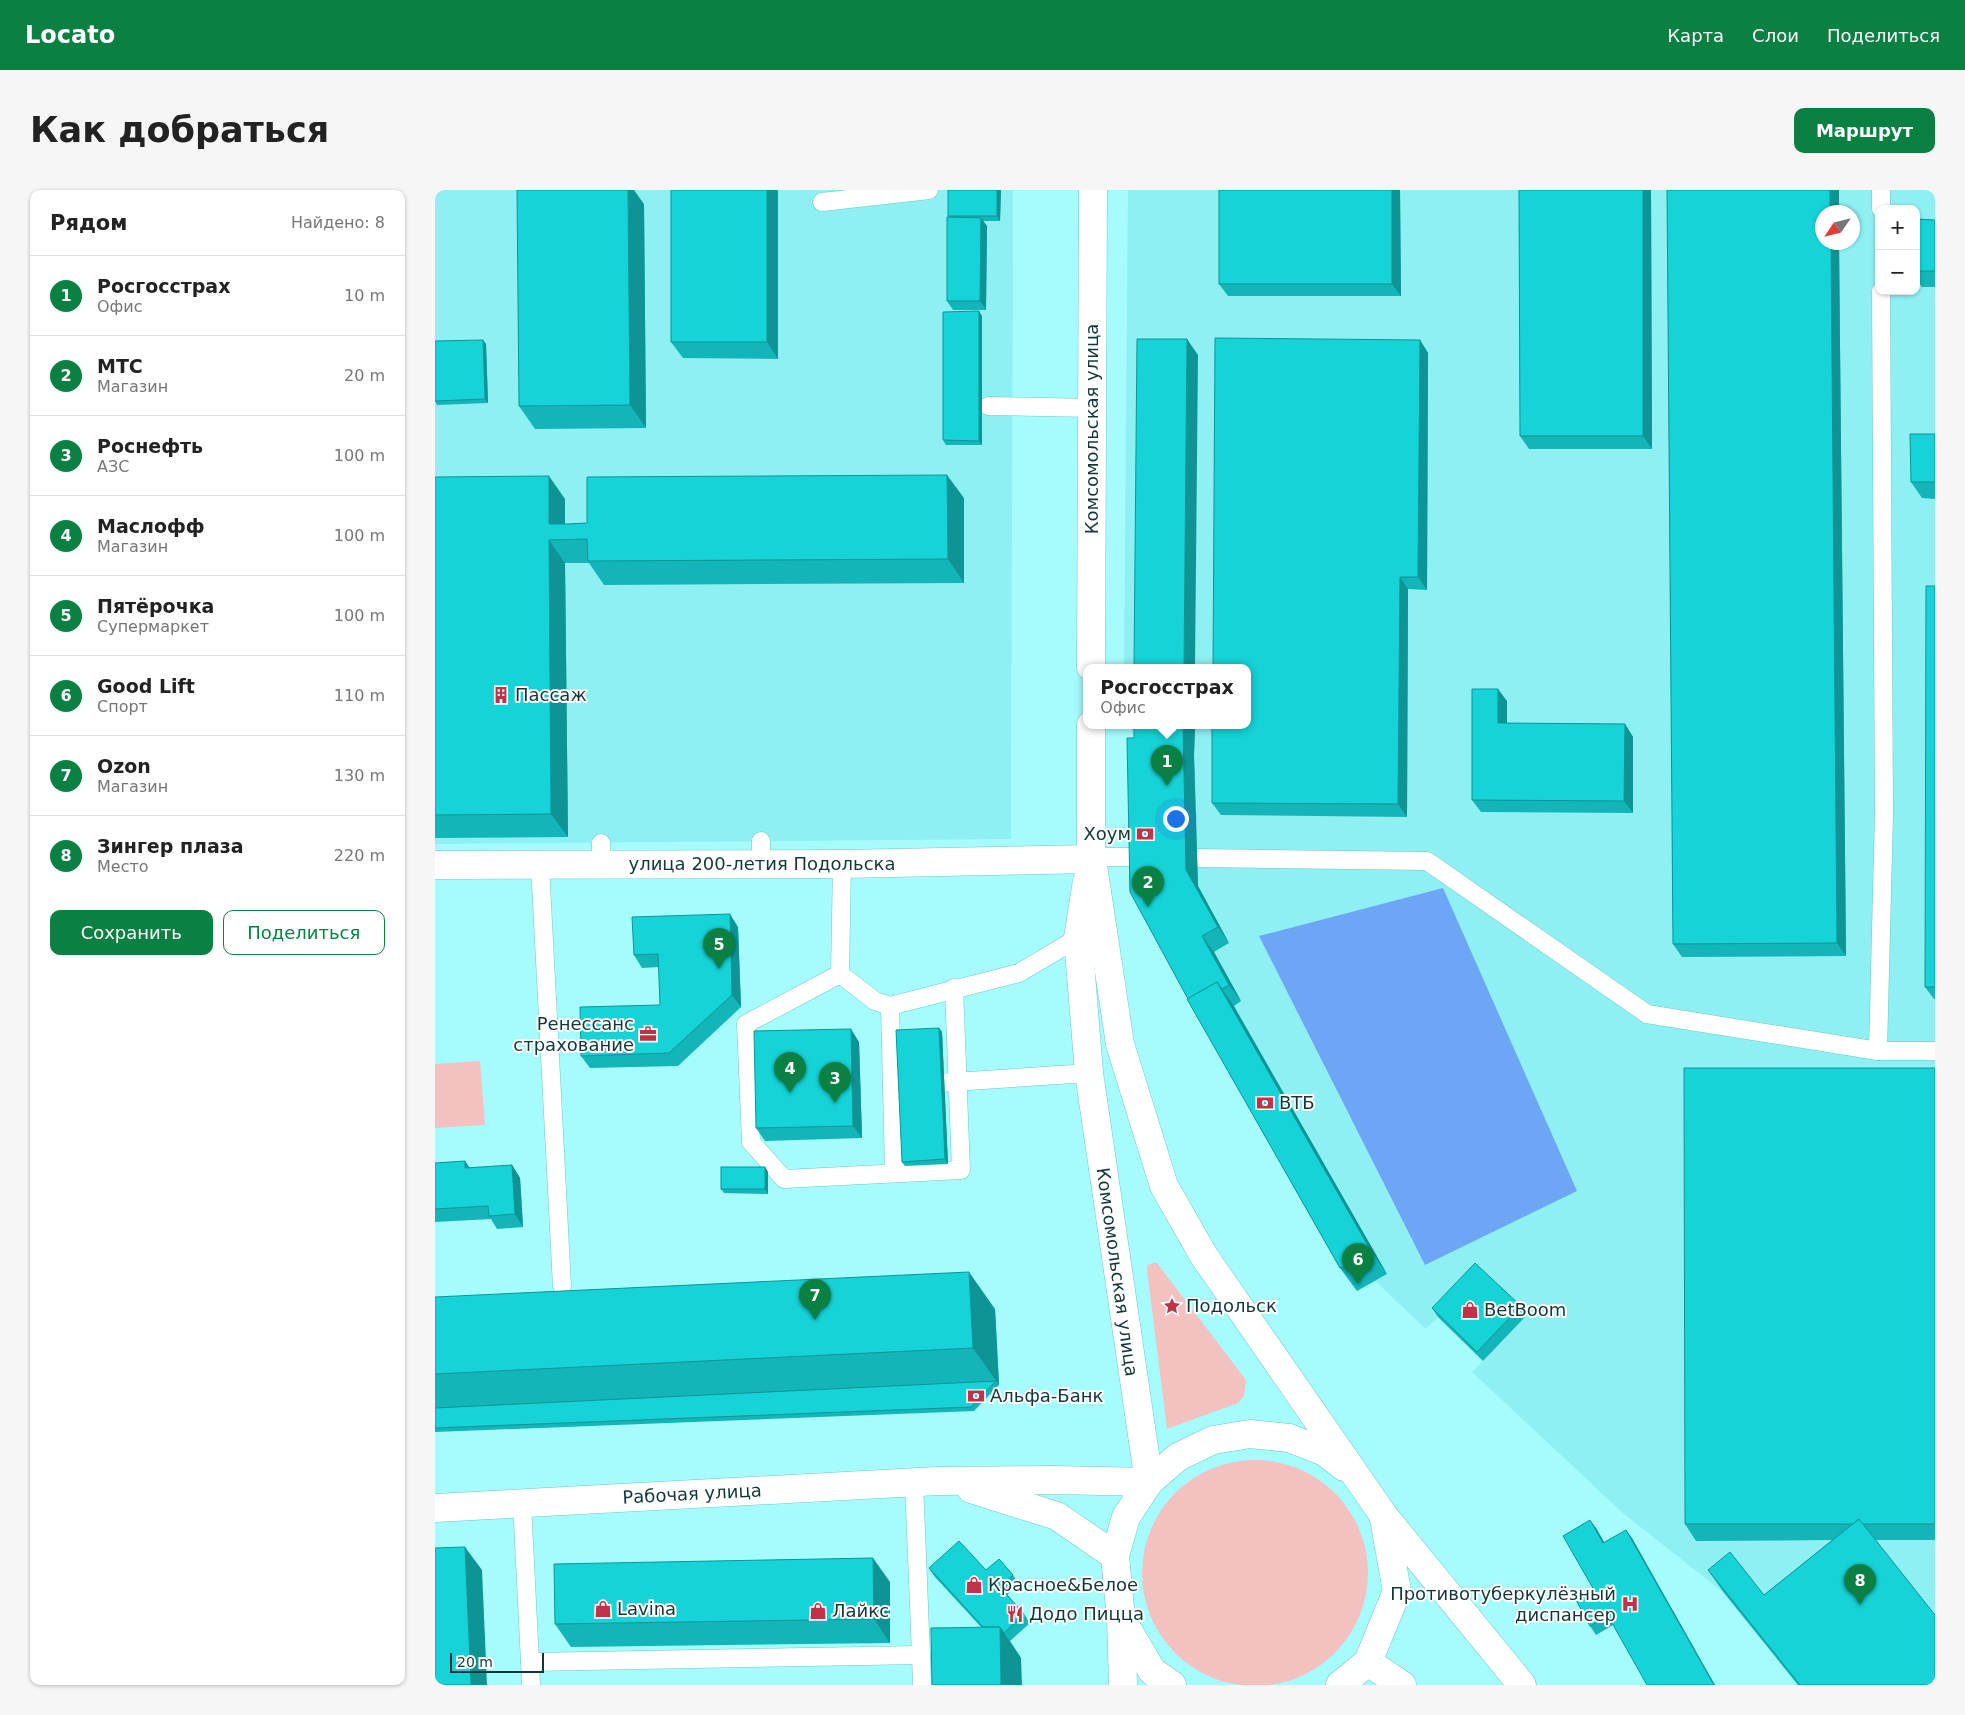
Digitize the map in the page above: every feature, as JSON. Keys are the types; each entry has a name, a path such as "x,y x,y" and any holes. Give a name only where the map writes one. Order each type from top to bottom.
{"main road":[{"name":"Комсомольская улица","path":"1091,664 1093,190"},
{"name":"Комсомольская улица","path":"1091,729 1091,856 1120,1044 1165,1186 1204,1256 1384,1516 1522,1685"},
{"name":"улица 200-летия Подольска","path":"435,865 540,865 601,854 761,853 842,864 1091,856"},
{"name":"Комсомольская улица","path":"1091,856 1078,938 1089,1073 1149,1482"},
{"path":"1123,1685 1121,1619 1115,1556 1127,1517 1149,1482 1178,1457 1213,1440 1251,1434 1289,1438 1325,1452 1355,1475"},
{"name":"Рабочая улица","path":"435,1508 914,1482 1055,1480 1149,1482"},
{"name":"Рабочая улица","path":"948,1481 1057,1516 1115,1556"},
{"path":"1340,1685 1368,1662 1397,1591 1384,1516"},
{"path":"1121,1619 1152,1672 1172,1685"},
{"path":"1368,1662 1402,1685"}],"lane":[{"path":"823,202 929,190"},
{"path":"1881,190 1881,205"},
{"path":"1878,1051 1884,812 1881,295"},
{"path":"987,406 1092,408"},
{"path":"1091,856 1140,857"},
{"path":"1197,858 1427,861 1647,1014 1878,1051 1935,1051"},
{"path":"840,974 842,864"},
{"path":"540,865 562,1286"},
{"path":"840,974 875,1001 889,1006 1019,973 1078,938"},
{"path":"840,974 747,1024 751,1142 784,1179 961,1170 954,988"},
{"path":"889,1006 895,1173"},
{"path":"892,1086 1089,1073"},
{"path":"914,1482 921,1685"},
{"path":"522,1503 531,1685"},
{"path":"530,1662 921,1655"}],"shaded area":[{"path":"435,190 1013,190 1011,839 435,844"},
{"path":"1128,190 1935,190 1935,1618 1780,1618 1724,1593 1624,1514 1472,1372 1527,1315 1438,1317 1426,1329 1375,1281 1387,1274 1233,1005 1241,1001 1214,952 1229,943 1198,886 1194,756 1138,755 1132,729 1251,729 1251,664 1124,664"},
{"path":"1443,888 1577,1191 1425,1265 1259,936"},
{"path":"480,1061 485,1125 435,1128 435,1064"},
{"path":"1157,1263 1246,1380 1244,1396 1238,1403 1167,1429 1147,1270 1148,1265"},
{"path":"1244,1460 1266,1460 1288,1464 1308,1473 1327,1485 1343,1501 1355,1520 1364,1540 1368,1573 1364,1606 1360,1616 1343,1645 1327,1661 1308,1673 1288,1682 1266,1686 1244,1686 1222,1682 1202,1673 1183,1661 1167,1645 1155,1626 1146,1606 1142,1584 1142,1562 1146,1540 1155,1520 1167,1501 1183,1485 1202,1473 1222,1464"}],"building":[{"path":"517,190 628,190 630,405 519,406"},
{"path":"671,190 767,190 767,342 671,342"},
{"path":"948,190 997,190 997,216 948,216"},
{"path":"1219,190 1392,190 1392,284 1219,284"},
{"path":"1519,190 1643,190 1643,436 1520,436"},
{"path":"1667,190 1830,190 1830,205 1815,205 1815,250 1831,250 1837,943 1673,944"},
{"path":"947,217 981,218 980,301 947,301"},
{"path":"1920,219 1935,220 1935,271 1920,271"},
{"path":"979,311 979,441 943,440 943,312"},
{"path":"1215,338 1420,340 1418,577 1400,577 1398,804 1212,803 1212,729 1251,729 1251,664 1213,664"},
{"path":"1137,339 1187,339 1184,664 1134,664"},
{"path":"483,340 485,399 435,401 435,341"},
{"path":"1910,434 1935,434 1935,482 1911,482"},
{"name":"Пассаж","path":"947,475 948,559 588,561 587,539 549,540 551,814 435,815 435,477 549,476 549,524 568,524 587,523 587,477"},
{"path":"1926,586 1935,586 1935,987 1925,987"},
{"path":"1472,689 1498,689 1498,723 1625,724 1624,801 1472,800"},
{"path":"1134,729 1183,729 1186,870 1218,927 1202,936 1229,985 1222,989 1217,982 1188,999 1130,892 1127,738 1134,738"},
{"path":"730,914 732,995 669,1053 581,1056 580,1007 660,1005 658,954 634,955 632,917"},
{"path":"1217,982 1371,1251 1340,1268 1187,999"},
{"path":"939,1028 945,1159 902,1162 896,1030"},
{"path":"851,1029 853,1126 756,1128 754,1031"},
{"path":"1684,1068 1935,1068 1935,1524 1862,1524 1859,1519 1853,1524 1685,1524"},
{"path":"465,1161 465,1168 512,1165 515,1214 489,1216 488,1206 435,1209 435,1163"},
{"path":"721,1167 765,1167 765,1189 721,1189"},
{"path":"1475,1263 1521,1306 1477,1352 1432,1308"},
{"path":"969,1272 973,1348 435,1374 435,1297"},
{"path":"996,1381 971,1407 435,1428 435,1408"},
{"path":"1859,1519 1935,1615 1935,1685 1800,1685 1708,1570 1730,1552 1764,1595"},
{"name":"Противотуберкулёзный диспансер","path":"1590,1520 1603,1543 1626,1530 1714,1685 1647,1685 1608,1616 1590,1626 1576,1600 1594,1590 1563,1536"},
{"path":"959,1541 986,1570 999,1559 1013,1575 1000,1587 1024,1614 1004,1633 1000,1627 983,1627 929,1568"},
{"path":"465,1547 471,1685 435,1685 435,1548"},
{"path":"873,1558 874,1619 555,1624 554,1564"},
{"path":"1000,1627 1001,1685 932,1685 931,1628"}],"place":[{"name":"Пассаж","path":"501,695"},
{"name":"Росгосстрах","path":"1167,786"},
{"name":"Хоум","path":"1145,834"},
{"name":"МТС","path":"1148,907"},
{"name":"Пятёрочка","path":"719,969"},
{"name":"Ренессанс страхование","path":"648,1034"},
{"name":"Маслофф","path":"790,1093"},
{"name":"Роснефть","path":"835,1103"},
{"name":"ВТБ","path":"1265,1103"},
{"name":"Good Lift","path":"1358,1284"},
{"name":"Подольск","path":"1172,1306"},
{"name":"BetBoom","path":"1470,1310"},
{"name":"Ozon","path":"815,1320"},
{"name":"Альфа-Банк","path":"976,1396"},
{"name":"Красное&Белое","path":"974,1585"},
{"name":"Противотуберкулёзный диспансер","path":"1630,1604"},
{"name":"Зингер плаза","path":"1860,1605"},
{"name":"Lavina","path":"603,1609"},
{"name":"Лайкс","path":"818,1611"},
{"name":"Додо Пицца","path":"1015,1614"}]}
